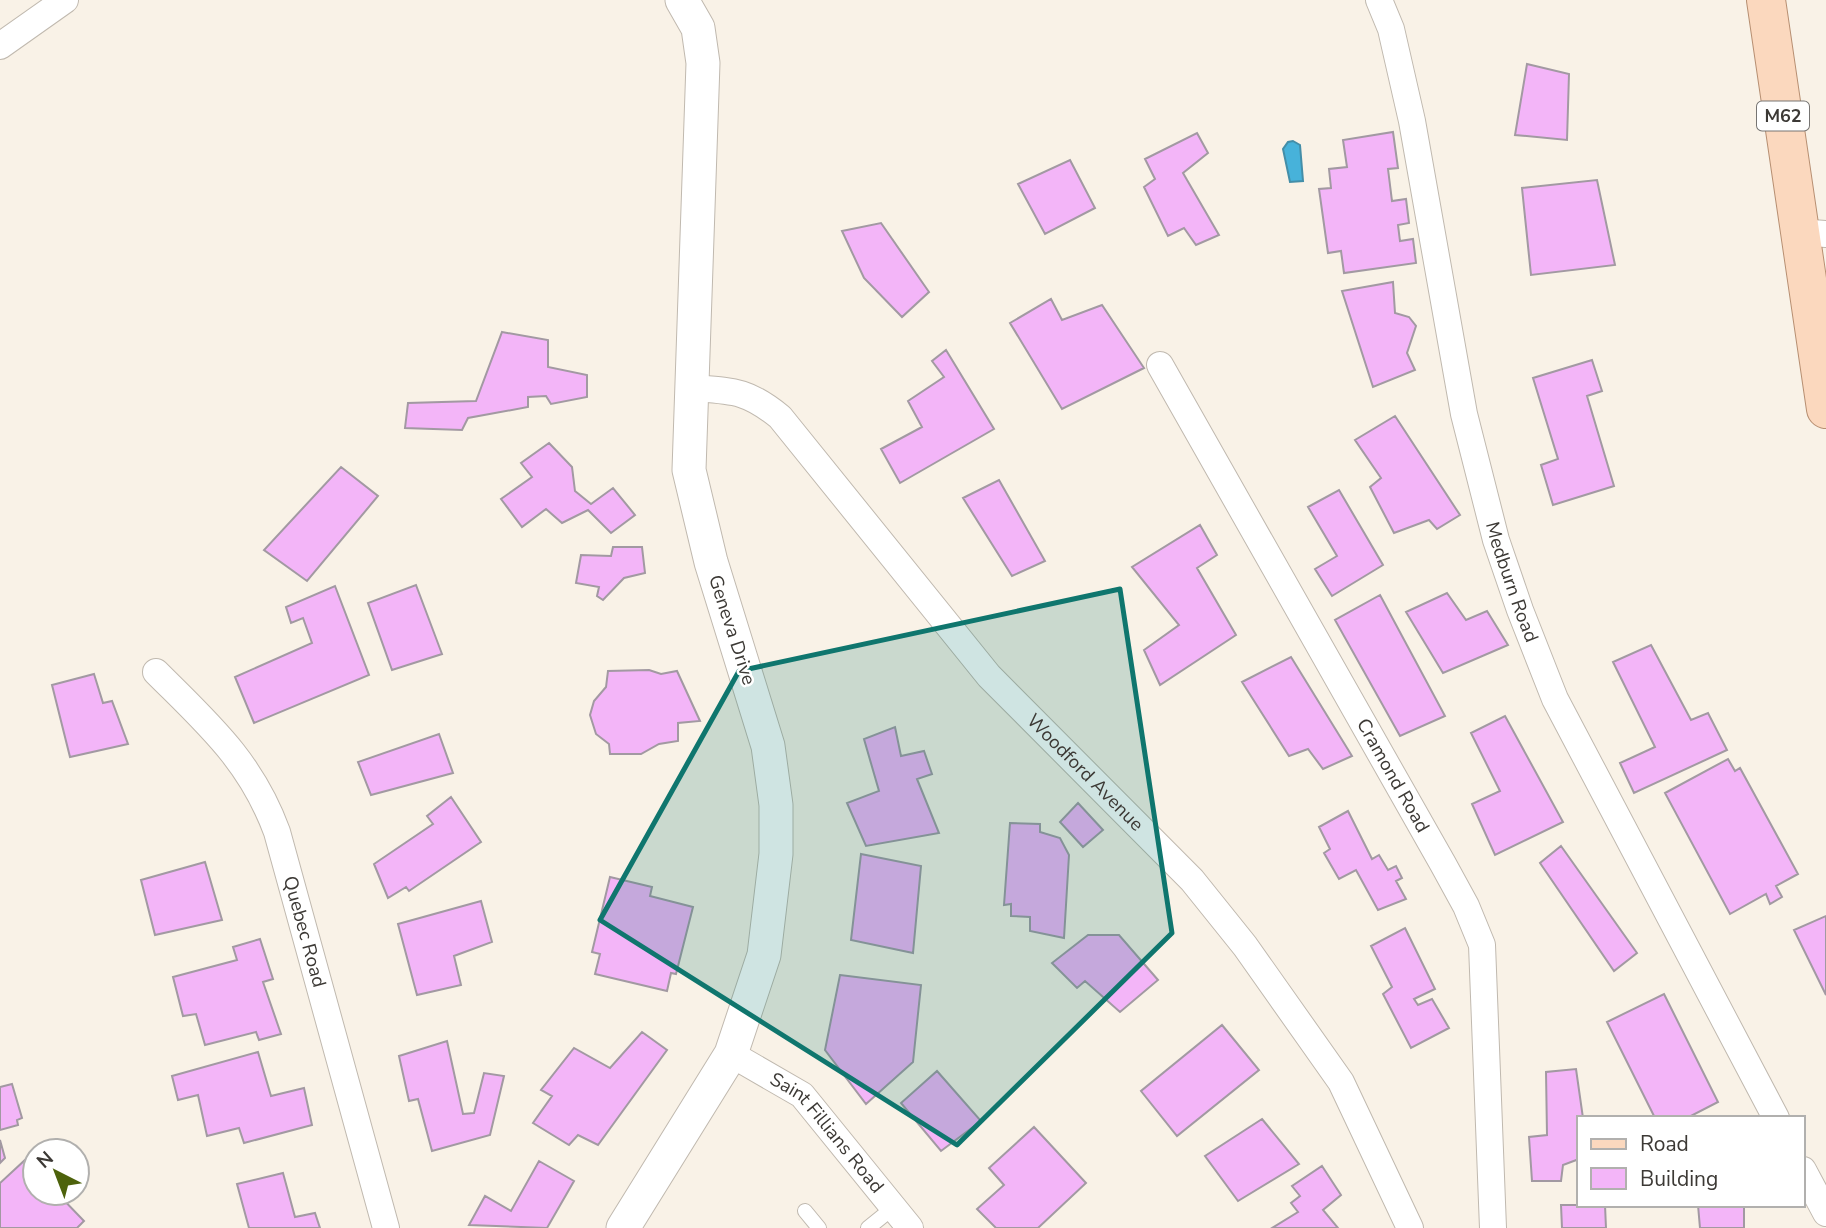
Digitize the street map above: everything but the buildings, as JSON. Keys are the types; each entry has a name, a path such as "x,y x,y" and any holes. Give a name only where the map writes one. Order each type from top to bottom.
{"main road":[{"name":"M62","path":"1766,0 1813,233 1826,409"}],"street":[{"path":"0,46 65,0"},
{"name":"Geneva Drive","path":"623,1228 731,1054 764,955 776,854 776,805 768,746 692,492 689,470 703,63 698,28 682,0"},
{"name":"Medburn Road","path":"1379,0 1391,29 1412,121 1464,414 1496,540 1520,610 1555,699 1775,1116"},
{"name":"Cramond Road","path":"1160,365 1443,864 1466,906 1482,945 1493,1228"},
{"name":"Woodford Avenue","path":"692,388 727,390 755,397 780,417 989,676 1192,880 1245,946 1341,1082 1410,1228"},
{"name":"Quebec Road","path":"156,672 218,734 264,797 277,832 386,1228"},
{"name":"Saint Fillians Road","path":"731,1054 802,1095 910,1228"},
{"path":"1805,1174 1826,1213"}],"lane":[{"path":"868,1228 894,1207"},
{"path":"805,1211 819,1228"}],"highlighted area":[{"path":"1120,589 1172,933 957,1145 600,920 739,671"}],"water":[{"path":"1293,141 1300,145 1303,181 1290,182 1283,149 1288,142"}]}
